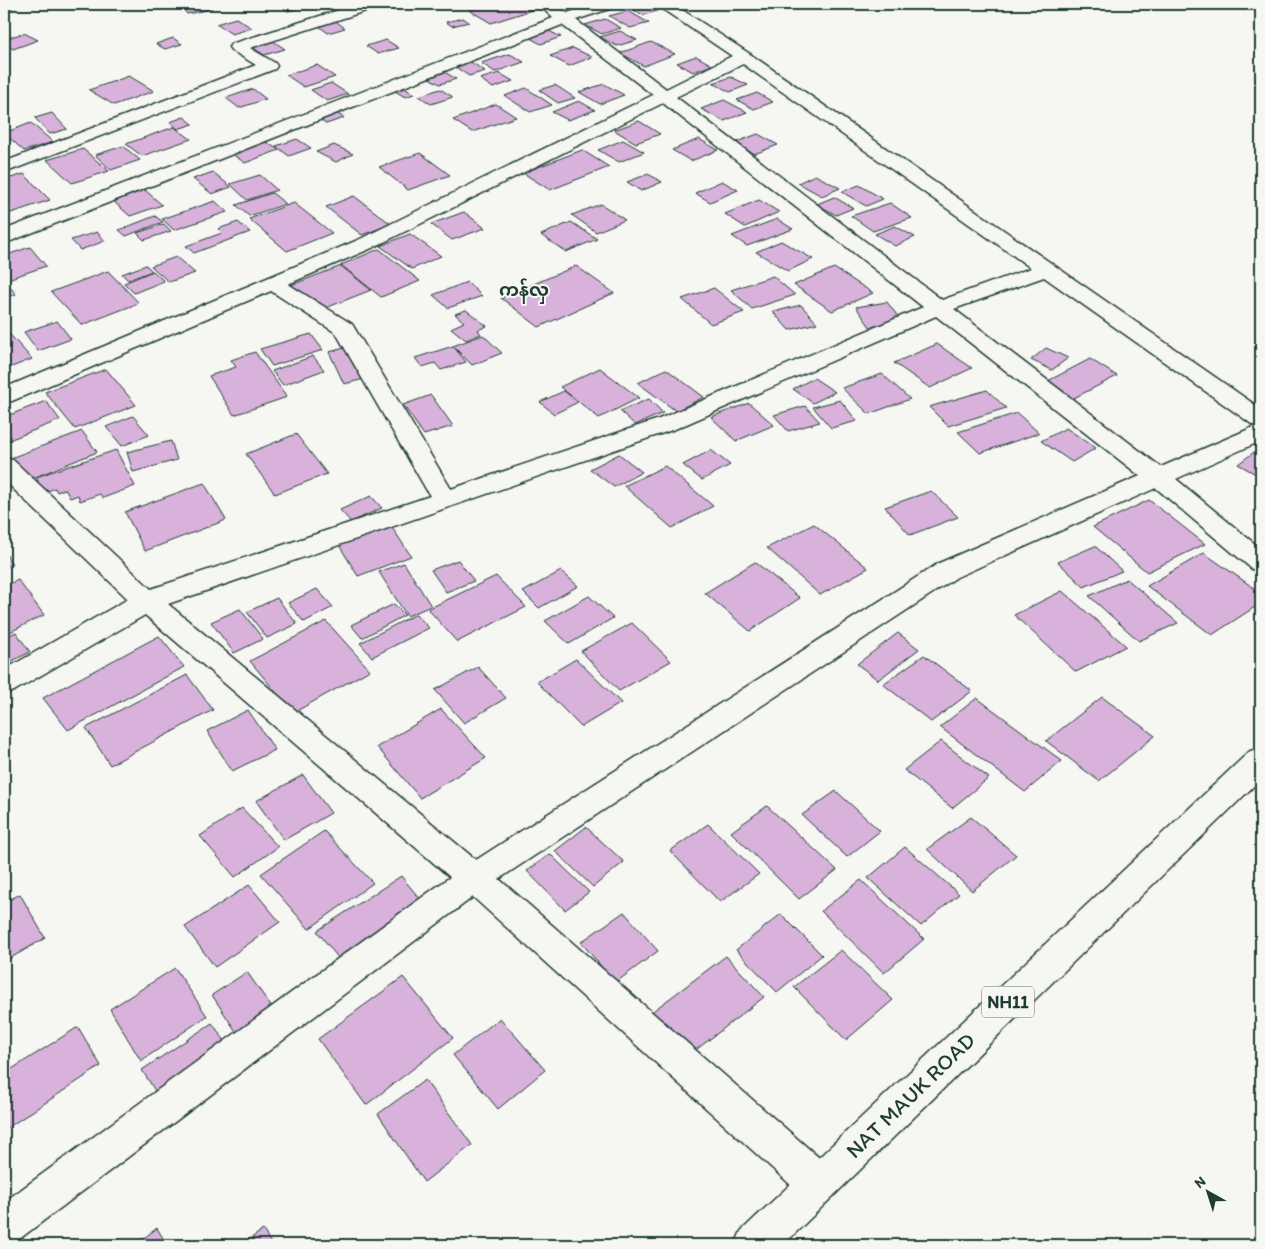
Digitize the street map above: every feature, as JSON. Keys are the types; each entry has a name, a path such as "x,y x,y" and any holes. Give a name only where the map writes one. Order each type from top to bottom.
{"main road":[{"path":"4,168 269,66 237,47 373,4"},
{"path":"546,4 1158,477 1261,563"},
{"path":"4,238 564,18 610,4"},
{"path":"664,4 744,57 1261,420"},
{"path":"4,396 365,244 744,57"},
{"path":"4,683 147,601 668,424 938,308 1046,269"},
{"path":"273,283 344,329 445,500"},
{"path":"4,1226 474,878 948,570 1261,432"},
{"path":"4,466 147,601 474,878 818,1183"},
{"name":"NAT MAUK ROAD","path":"755,1245 1261,760"}],"building":[{"path":"4,4 27,4 4,10"},
{"path":"208,4 212,9 187,14 181,6"},
{"path":"277,4 313,4 288,11"},
{"path":"490,4 520,4 532,10 491,23 469,10"},
{"path":"644,4 657,11 643,15 626,6"},
{"path":"628,11 649,23 630,28 609,16"},
{"path":"236,18 252,28 232,34 216,24"},
{"path":"463,18 469,22 452,26 446,22"},
{"path":"333,19 345,28 328,33 316,24"},
{"path":"605,19 621,28 602,34 585,25"},
{"path":"549,31 561,37 541,44 530,38"},
{"path":"620,31 637,40 617,46 600,37"},
{"path":"24,33 38,40 13,49 4,43 4,39"},
{"path":"173,38 182,44 165,49 156,44"},
{"path":"386,40 399,48 378,54 366,46"},
{"path":"273,41 285,49 264,55 252,47"},
{"path":"651,42 675,54 644,66 620,53"},
{"path":"573,48 592,57 569,66 550,56"},
{"path":"510,54 524,62 495,72 481,63"},
{"path":"696,56 712,65 693,72 677,63"},
{"path":"469,61 485,71 469,76 454,66"},
{"path":"317,65 335,77 304,87 286,75"},
{"path":"443,71 456,79 440,84 427,77"},
{"path":"499,73 513,81 493,88 480,79"},
{"path":"129,76 154,91 114,105 89,90"},
{"path":"731,77 748,85 730,92 713,83"},
{"path":"331,83 348,94 327,101 311,90"},
{"path":"604,84 624,95 600,104 579,92"},
{"path":"555,85 575,98 558,103 539,90"},
{"path":"404,88 414,94 405,97 395,91"},
{"path":"526,88 552,105 530,112 505,96"},
{"path":"253,89 266,99 239,108 226,98"},
{"path":"440,89 453,97 431,104 419,96"},
{"path":"757,93 773,102 754,109 737,100"},
{"path":"724,100 747,112 724,121 701,109"},
{"path":"579,101 595,110 568,120 552,112"},
{"path":"496,104 516,117 472,132 453,120"},
{"path":"334,111 344,118 326,124 317,117"},
{"path":"52,113 67,129 50,134 35,118"},
{"path":"184,117 193,124 178,129 170,122"},
{"path":"639,121 660,134 636,143 614,130"},
{"path":"31,123 53,142 24,151 4,133"},
{"path":"174,127 191,139 142,156 126,144"},
{"path":"758,134 778,145 754,154 734,143"},
{"path":"297,139 311,148 289,156 276,146"},
{"path":"699,139 718,150 691,161 672,150"},
{"path":"623,140 644,152 619,162 598,150"},
{"path":"266,142 279,150 245,163 232,154"},
{"path":"334,145 353,154 336,162 316,152"},
{"path":"123,146 140,160 111,170 95,155"},
{"path":"83,149 109,171 72,183 47,160"},
{"path":"582,150 609,167 550,190 523,173"},
{"path":"420,153 450,175 408,190 379,167"},
{"path":"213,172 231,187 212,194 193,179"},
{"path":"24,174 50,200 8,214 4,209 4,180"},
{"path":"648,174 662,182 641,191 627,182"},
{"path":"260,175 277,190 247,200 230,184"},
{"path":"815,175 840,188 822,196 798,183"},
{"path":"722,181 738,190 710,202 695,193"},
{"path":"859,185 883,199 866,206 842,192"},
{"path":"145,190 162,205 130,216 113,201"},
{"path":"272,193 286,204 249,216 236,205"},
{"path":"354,196 391,224 362,235 326,207"},
{"path":"834,197 853,208 836,215 817,204"},
{"path":"759,200 779,212 745,227 725,214"},
{"path":"215,201 227,212 174,230 162,219"},
{"path":"294,203 332,233 287,251 249,219"},
{"path":"890,203 912,218 873,231 851,216"},
{"path":"601,204 625,220 596,232 572,215"},
{"path":"464,212 485,228 452,240 431,224"},
{"path":"155,216 163,222 126,236 119,230"},
{"path":"777,219 793,229 747,246 732,236"},
{"path":"238,222 250,232 194,253 186,246 222,233 218,229"},
{"path":"571,222 597,239 566,252 541,235"},
{"path":"164,224 171,231 144,240 137,233"},
{"path":"895,226 915,237 895,246 875,234"},
{"path":"97,232 105,241 80,250 71,240"},
{"path":"410,234 441,256 412,269 380,246"},
{"path":"781,241 813,259 788,271 756,252"},
{"path":"30,247 46,266 8,279 4,273 4,256"},
{"path":"379,249 420,281 381,297 341,265"},
{"path":"176,257 195,273 169,282 151,266"},
{"path":"146,265 152,271 128,280 122,274"},
{"path":"341,266 371,290 318,311 289,286"},
{"path":"576,266 614,293 539,327 501,298"},
{"path":"834,268 873,293 832,311 794,285"},
{"path":"108,271 139,303 82,325 51,292"},
{"path":"153,271 164,281 134,293 124,283"},
{"path":"773,276 795,295 752,309 731,290"},
{"path":"4,280 16,294 4,298"},
{"path":"467,282 482,296 448,308 433,295"},
{"path":"714,288 744,312 711,324 682,299"},
{"path":"887,302 902,322 870,327 856,307"},
{"path":"801,305 817,323 789,330 773,312"},
{"path":"466,310 487,326 478,330 481,334 466,340 451,328 464,322 455,314"},
{"path":"57,321 71,339 38,351 24,332"},
{"path":"4,328 32,359 4,370"},
{"path":"311,334 323,350 272,366 260,349"},
{"path":"483,335 502,353 472,365 453,346"},
{"path":"937,344 972,368 930,388 894,363"},
{"path":"352,346 368,378 344,384 329,352"},
{"path":"453,346 466,362 441,370 435,363 422,367 415,358"},
{"path":"1046,348 1068,358 1052,370 1031,360"},
{"path":"255,352 287,397 234,415 209,376 236,367 231,360"},
{"path":"313,356 324,370 283,385 272,371"},
{"path":"1090,359 1117,376 1072,399 1046,382"},
{"path":"600,368 639,398 599,418 560,387"},
{"path":"106,369 136,405 75,429 45,392"},
{"path":"666,369 704,397 676,411 638,383"},
{"path":"882,374 910,399 869,414 842,388"},
{"path":"814,378 835,392 813,403 793,389"},
{"path":"987,390 1006,408 948,426 929,407"},
{"path":"564,391 578,402 554,414 540,402"},
{"path":"431,395 453,426 424,435 403,405"},
{"path":"649,399 663,413 635,425 620,411"},
{"path":"840,400 857,421 831,428 813,407"},
{"path":"46,401 60,420 4,442 4,417"},
{"path":"749,403 774,425 736,441 711,417"},
{"path":"805,406 820,422 788,431 774,415"},
{"path":"1017,413 1039,433 980,453 958,432"},
{"path":"133,416 149,435 122,446 106,427"},
{"path":"1066,428 1096,448 1072,462 1041,441"},
{"path":"82,431 97,452 23,482 8,459"},
{"path":"296,434 327,474 275,494 246,454"},
{"path":"171,441 177,460 133,472 127,452"},
{"path":"1261,447 1261,477 1238,464"},
{"path":"116,450 135,486 103,498 100,494 80,501 78,495 70,498 65,489 57,492 55,488 43,493 36,477"},
{"path":"711,450 730,465 702,480 683,465"},
{"path":"619,454 642,472 614,487 590,469"},
{"path":"665,466 713,506 672,528 624,486"},
{"path":"204,483 226,520 145,551 125,512"},
{"path":"931,491 958,517 910,535 885,507"},
{"path":"371,496 382,508 351,522 340,510"},
{"path":"1149,500 1205,544 1147,572 1093,527"},
{"path":"814,524 868,568 820,595 767,548"},
{"path":"391,526 411,556 358,576 339,545"},
{"path":"1095,546 1122,571 1084,587 1058,562"},
{"path":"4,551 12,564 4,568"},
{"path":"1204,553 1261,593 1261,603 1212,635 1147,586"},
{"path":"458,560 474,581 446,592 431,570"},
{"path":"755,562 800,598 750,631 705,593"},
{"path":"404,563 431,606 407,616 379,572"},
{"path":"561,571 578,586 539,608 523,592"},
{"path":"496,576 526,607 457,642 428,609"},
{"path":"1127,579 1178,623 1139,641 1089,596"},
{"path":"18,580 44,615 4,635 4,586"},
{"path":"317,589 333,607 304,622 288,603"},
{"path":"1062,591 1126,646 1076,672 1014,615"},
{"path":"589,596 613,618 569,644 545,621"},
{"path":"277,598 297,624 267,638 247,612"},
{"path":"394,604 405,615 362,638 351,625"},
{"path":"240,609 263,639 234,653 211,622"},
{"path":"416,614 429,628 372,657 360,643"},
{"path":"326,621 370,670 293,713 250,661"},
{"path":"632,623 671,661 619,691 581,651"},
{"path":"16,632 30,652 4,665 4,638"},
{"path":"898,633 919,649 878,680 857,664"},
{"path":"159,636 184,667 68,730 43,698"},
{"path":"924,655 972,691 931,722 883,684"},
{"path":"576,659 621,703 581,727 537,682"},
{"path":"478,667 506,698 464,723 435,690"},
{"path":"187,675 213,710 110,765 86,728"},
{"path":"1102,697 1155,736 1099,781 1046,741"},
{"path":"977,698 1062,761 1025,792 940,727"},
{"path":"441,709 486,758 420,798 377,747"},
{"path":"248,710 275,750 232,771 207,731"},
{"path":"941,741 989,778 952,808 904,770"},
{"path":"303,775 331,813 284,840 256,801"},
{"path":"836,791 880,831 847,857 802,815"},
{"path":"767,806 837,870 799,899 731,832"},
{"path":"242,808 278,847 235,877 200,836"},
{"path":"971,817 1016,855 972,891 927,849"},
{"path":"708,824 759,874 720,902 670,851"},
{"path":"586,827 624,862 593,887 555,851"},
{"path":"324,831 373,883 309,929 261,874"},
{"path":"905,847 959,894 921,926 868,878"},
{"path":"550,854 589,892 565,910 527,871"},
{"path":"401,876 426,906 343,964 317,931"},
{"path":"861,880 924,939 884,973 821,911"},
{"path":"249,885 280,922 215,967 185,927"},
{"path":"20,894 45,938 4,962 4,903"},
{"path":"624,912 658,951 615,983 581,942"},
{"path":"781,914 822,955 777,992 736,950"},
{"path":"841,950 893,1000 846,1040 794,987"},
{"path":"726,956 764,997 683,1060 645,1017"},
{"path":"175,968 207,1016 141,1061 110,1009"},
{"path":"247,972 277,1015 241,1039 212,995"},
{"path":"403,977 453,1038 366,1105 318,1039"},
{"path":"500,1018 545,1070 498,1109 453,1055"},
{"path":"212,1023 233,1052 162,1102 142,1070"},
{"path":"78,1027 101,1066 4,1130 4,1074"},
{"path":"425,1080 472,1145 424,1182 378,1114"},
{"path":"157,1228 167,1245 135,1245"},
{"path":"263,1230 272,1245 241,1245"}],"district":[{"name":"ကန်လှ","path":"524,290"}]}
